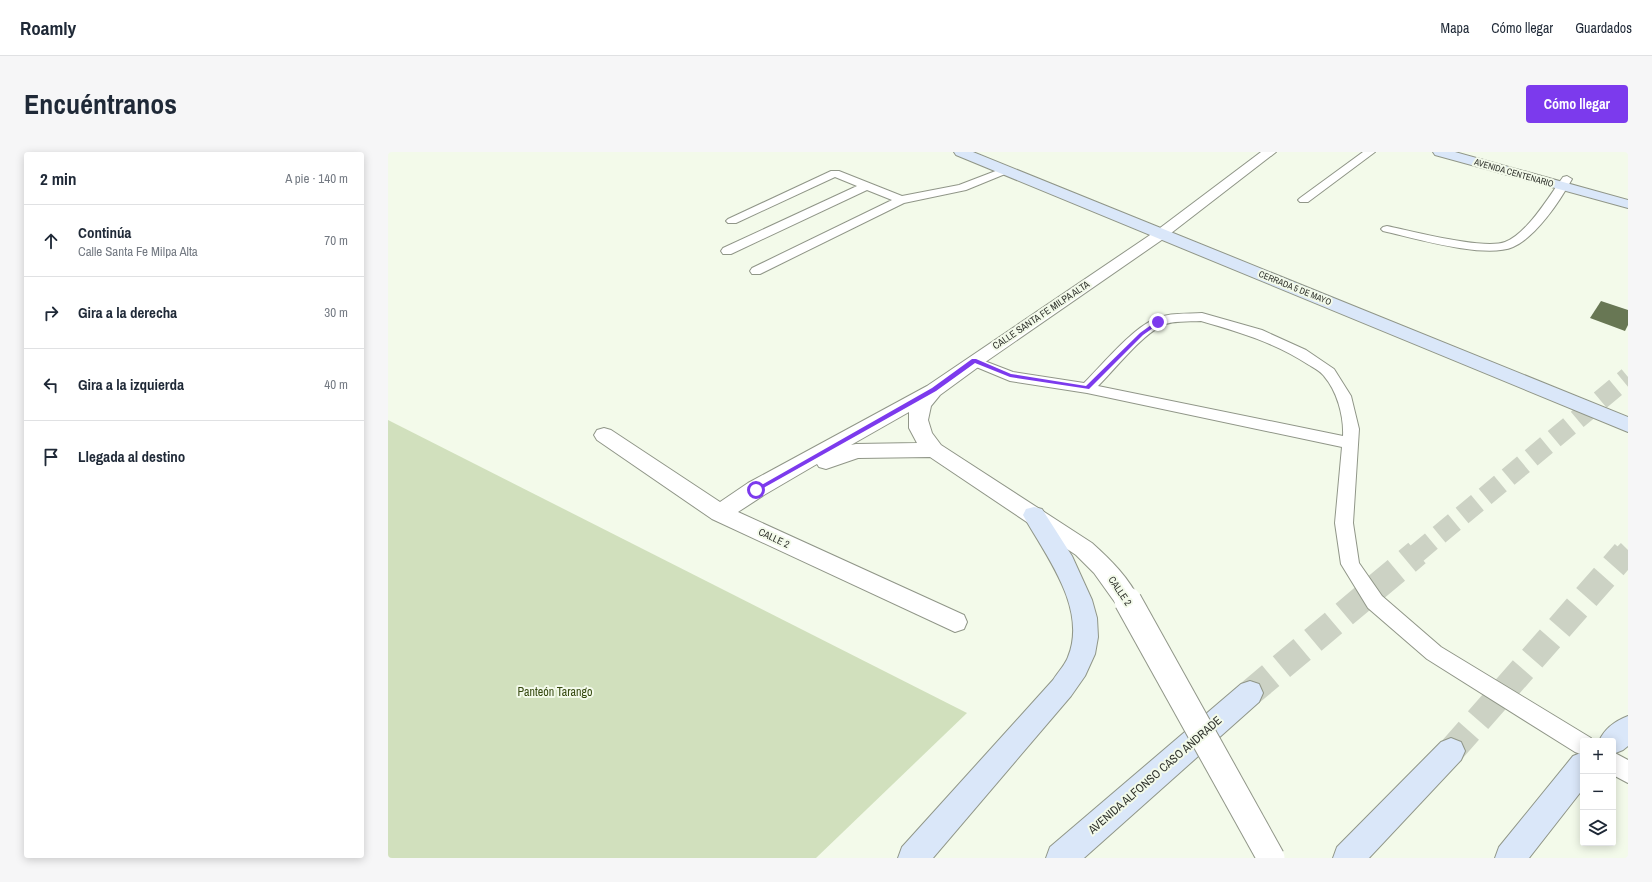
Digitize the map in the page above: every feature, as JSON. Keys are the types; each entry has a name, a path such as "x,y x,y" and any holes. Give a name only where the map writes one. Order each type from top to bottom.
{"main road":[{"name":"CERRADA 5 DE MAYO","path":"961,152 1628,425"},
{"name":"AVENIDA CENTENARIO","path":"1440,152 1565,183 1628,204"},
{"name":"AVENIDA CENTENARIO","path":"1480,152 1540,170 1565,183"},
{"path":"913,858 1062,688 1075,671 1083,653 1086,637 1085,622 1072,578 1034,515"},
{"name":"AVENIDA ALFONSO CASO ANDRADE","path":"1061,858 1250,693"},
{"path":"1616,739 1628,729"},
{"path":"1348,858 1451,751"},
{"path":"1510,858 1580,770"}],"street":[{"name":"CALLE SANTA FE MILPA ALTA","path":"720,513 756,490 934,390 974,360 1161,234 1269,152"},
{"name":"CALLE 2","path":"934,390 925,398 920,408 918,419 919,430 925,440 934,450 1084,549 1102,566 1128,601 1271,858"},
{"name":"CALLE 2","path":"604,435 720,513 955,622"},
{"path":"756,490 856,451 934,450"}],"lane":[{"path":"1304,200 1370,152"},
{"path":"756,271 901,200 962,188 1006,170"},
{"path":"732,221 835,174 901,200"},
{"path":"1388,228 1472,245 1495,248 1508,245 1517,240 1545,212 1565,183"},
{"path":"727,251 866,186"},
{"path":"1087,388 1141,334 1158,322 1178,318 1202,317 1257,333 1301,353 1329,372 1344,396 1351,429 1344,523 1350,564 1375,602 1434,653 1580,743"},
{"path":"974,360 1010,376 1087,388 1350,443"},
{"path":"1616,765 1628,772"}],"green space":[{"name":"Panteón Tarango","path":"388,420 967,713 816,858 388,858"}],"building":[{"path":"1601,301 1628,310 1628,325 1625,331 1590,318"}],"tunnel":[{"path":"1416,554 1628,377"},
{"path":"1625,553 1628,550"},
{"path":"1250,693 1417,553"},
{"path":"1451,751 1625,553"}],"route":[{"path":"756,490 934,390 974,360 1010,376 1087,388 1141,334 1158,322"}]}
